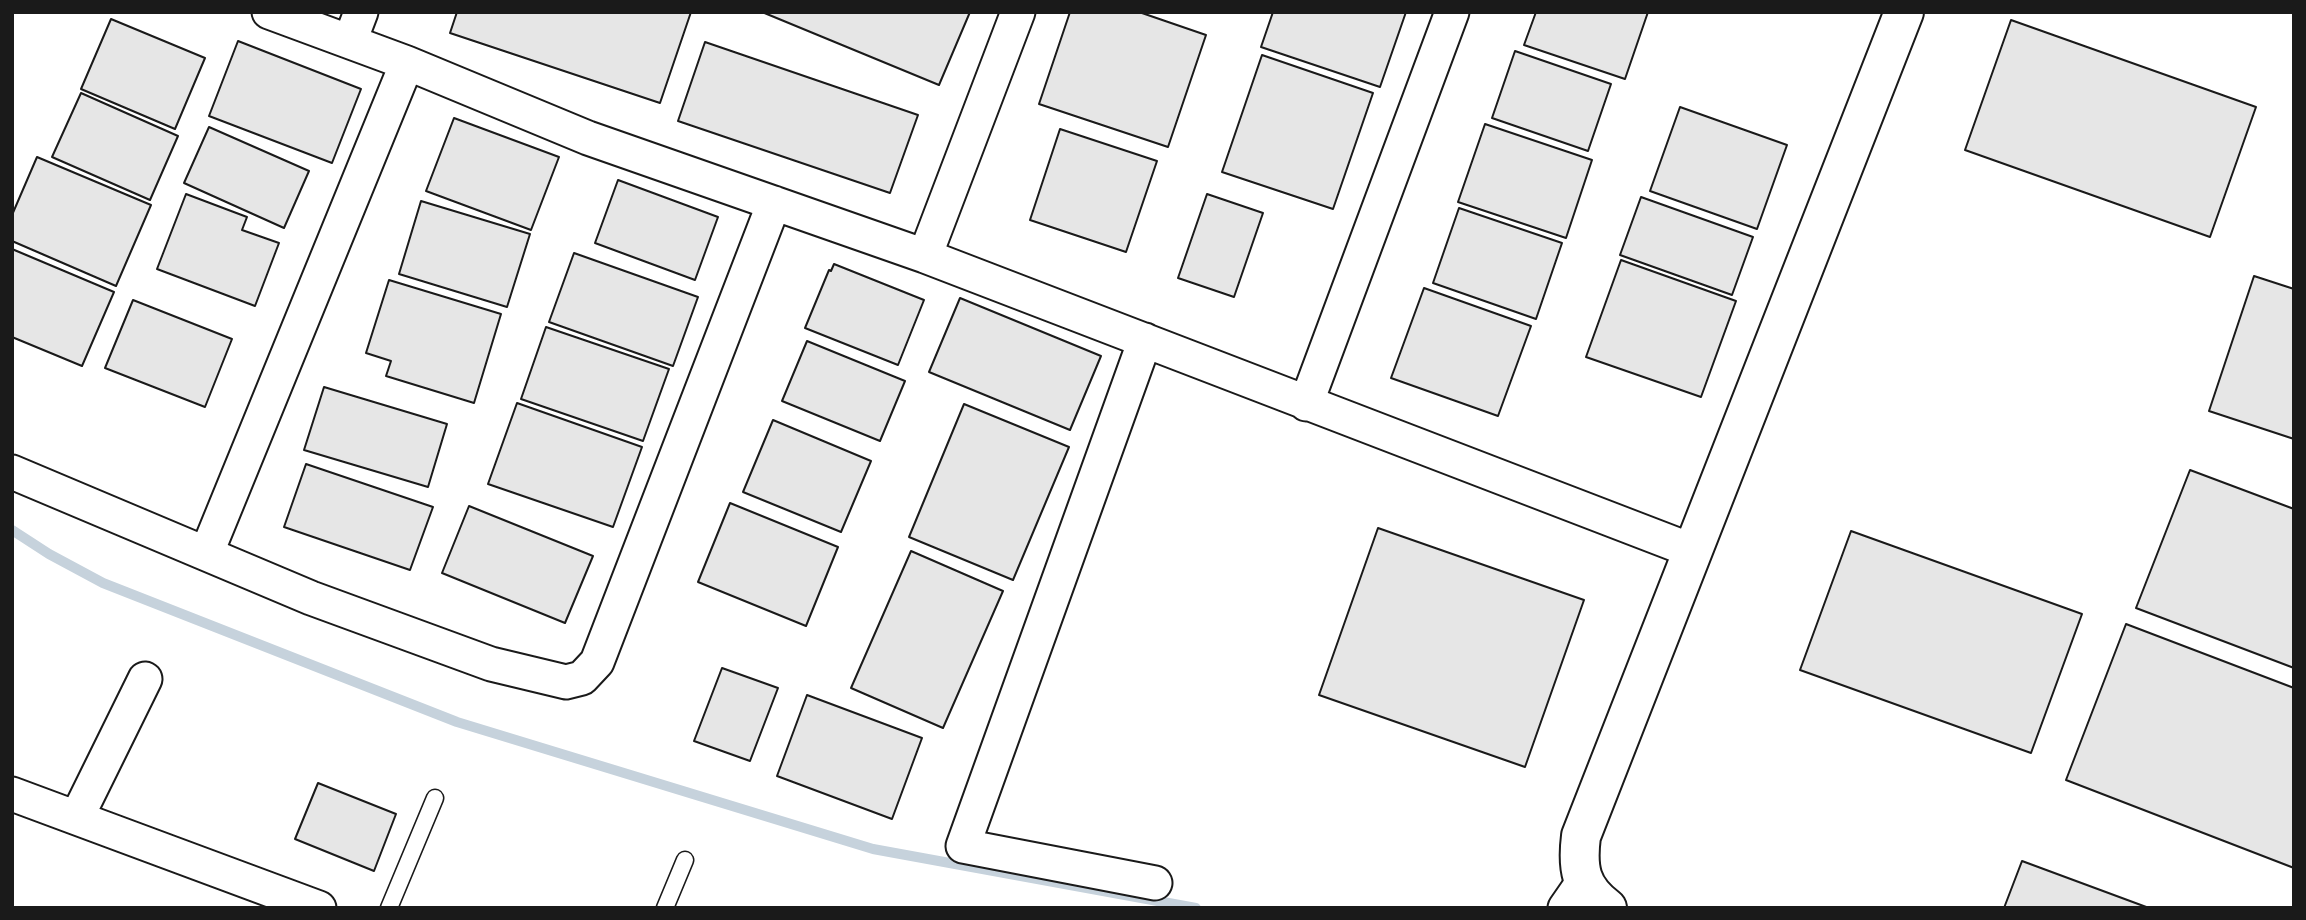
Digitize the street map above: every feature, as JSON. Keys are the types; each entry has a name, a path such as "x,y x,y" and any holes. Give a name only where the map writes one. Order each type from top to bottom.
{"street":[{"path":"269,12 355,27 407,63 587,138 925,256 1693,551"},
{"path":"925,256 1018,12"},
{"path":"1306,404 1452,12"},
{"path":"1585,899 1578,859 1581,836 1904,12"},
{"path":"206,552 407,63"},
{"path":"12,472 311,598 491,664 566,682 582,678 597,662 774,204"},
{"path":"1145,340 963,846 1155,883"},
{"path":"77,817 145,679"},
{"path":"12,794 319,908"}],"lane":[{"path":"390,908 435,798"},
{"path":"665,908 685,860"}],"building":[{"path":"457,12 691,12 660,103 450,33"},
{"path":"762,12 970,12 939,85"},
{"path":"1070,12 1139,12 1206,35 1168,147 1039,104"},
{"path":"1273,12 1406,12 1380,87 1261,47"},
{"path":"1536,12 1648,12 1625,79 1524,45"},
{"path":"111,19 205,58 175,129 81,89"},
{"path":"2011,20 2256,107 2210,237 1965,150"},
{"path":"238,41 361,89 332,163 209,116"},
{"path":"705,42 918,115 890,193 678,121"},
{"path":"1515,51 1611,84 1588,151 1492,118"},
{"path":"1262,55 1373,93 1333,209 1222,172"},
{"path":"81,93 178,136 150,200 52,157"},
{"path":"1680,107 1787,145 1757,229 1650,191"},
{"path":"454,118 559,157 531,230 426,191"},
{"path":"1485,124 1592,160 1566,238 1458,202"},
{"path":"209,127 309,171 284,228 184,183"},
{"path":"1060,129 1157,161 1126,252 1030,220"},
{"path":"37,157 151,205 116,286 12,241 12,215"},
{"path":"618,180 718,217 695,280 595,243"},
{"path":"186,194 247,217 242,230 279,243 255,306 157,269"},
{"path":"1207,194 1263,213 1234,297 1178,278"},
{"path":"1641,197 1753,237 1732,295 1620,255"},
{"path":"421,201 530,234 507,307 399,274"},
{"path":"1459,208 1562,243 1536,319 1433,283"},
{"path":"12,249 114,292 82,366 12,337"},
{"path":"574,253 698,297 673,366 549,322"},
{"path":"1621,260 1736,301 1701,397 1586,357"},
{"path":"834,264 924,300 898,365 805,328"},
{"path":"2254,276 2294,289 2294,439 2209,411"},
{"path":"389,280 501,314 474,403 386,376 391,361 366,353"},
{"path":"1424,288 1531,326 1498,416 1391,378"},
{"path":"960,298 1101,356 1070,430 929,372"},
{"path":"133,300 232,339 205,407 105,368"},
{"path":"546,327 669,369 643,441 521,399"},
{"path":"807,341 905,381 880,441 782,401"},
{"path":"324,387 447,424 428,487 304,450"},
{"path":"517,403 642,447 613,527 488,484"},
{"path":"964,404 1069,447 1013,580 909,537"},
{"path":"773,420 871,461 841,532 743,492"},
{"path":"306,464 433,507 410,570 284,527"},
{"path":"2190,470 2294,509 2294,668 2136,608"},
{"path":"730,503 838,547 806,626 698,582"},
{"path":"469,506 593,556 565,623 442,573"},
{"path":"1378,528 1584,600 1525,767 1319,695"},
{"path":"1851,531 2082,614 2031,753 1800,670"},
{"path":"911,551 1003,591 943,728 851,688"},
{"path":"2126,624 2294,688 2294,868 2066,780"},
{"path":"722,668 778,688 750,761 694,741"},
{"path":"807,695 922,738 892,819 777,776"},
{"path":"318,783 396,814 374,871 295,839"},
{"path":"2022,861 2149,908 2004,908"}],"waterway":[{"path":"12,530 49,554 103,583 457,722 873,849 1196,908"}]}
